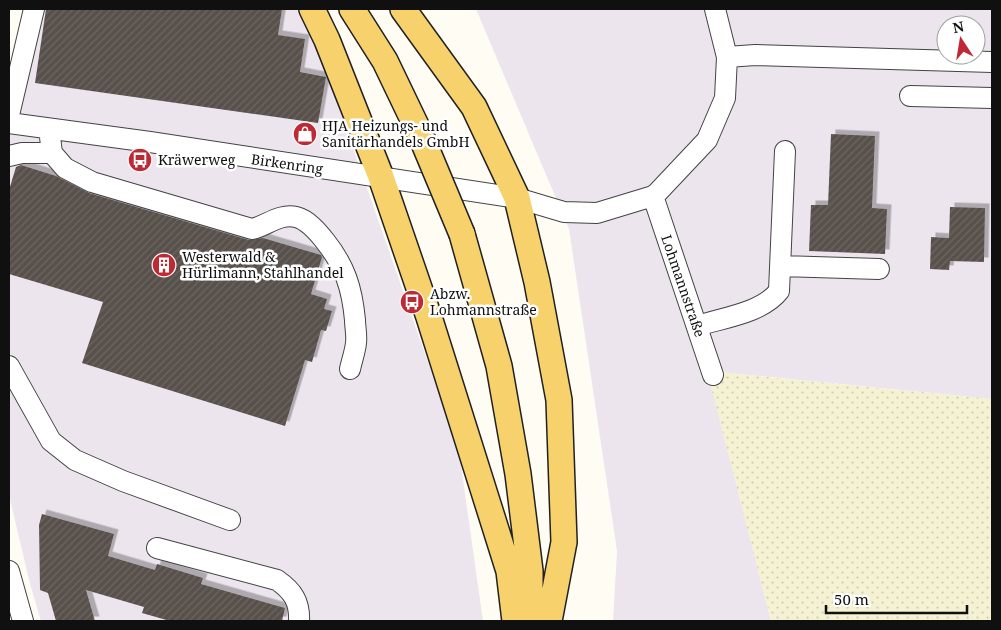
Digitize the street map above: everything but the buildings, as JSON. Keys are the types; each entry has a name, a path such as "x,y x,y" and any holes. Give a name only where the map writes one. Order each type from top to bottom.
{"main road":[{"path":"312,9 327,40 380,177 429,317 509,571 515,621"},
{"path":"352,9 384,61 421,136 462,234 499,366 518,474 530,571 530,621"},
{"path":"403,9 474,107 517,198 537,282 559,400 564,542 550,621"}],"street":[{"path":"9,115 34,9"},
{"path":"653,196 707,140 725,98 727,57 715,9"},
{"path":"727,57 755,55 992,62"},
{"path":"910,96 992,98"},
{"name":"Birkenring","path":"9,123 150,142 517,198 564,212 597,213 653,196"},
{"path":"49,129 52,153 64,168 92,182 252,229 284,217 296,217 307,223 337,256 348,279 354,309 356,341 350,369"},
{"path":"697,326 757,308 772,300 779,291 785,151"},
{"path":"9,156 22,153 52,153"},
{"name":"Lohmannstraße","path":"653,196 714,375"},
{"path":"781,266 879,269"},
{"path":"9,366 30,406 52,441 75,460 123,481 230,520"},
{"path":"157,548 278,580 290,589 296,600 300,612 299,621"},
{"path":"9,574 23,621"}],"shaded area":[{"path":"38,9 299,9 319,51 459,451 483,621 41,621 30,584 9,495 9,115"},
{"path":"476,9 992,9 992,399 708,371 771,621 613,621 617,551 569,229"},
{"path":"707,371 992,399 992,621 771,621"}],"place":[{"name":"HJA Heizungs- und Sanitärhandels GmbH","path":"305,134"},
{"name":"Kräwerweg","path":"140,160"},
{"name":"Westerwald & Hürlimann, Stahlhandel","path":"164,265"},
{"name":"Abzw. Lohmannstraße","path":"412,302"}]}
